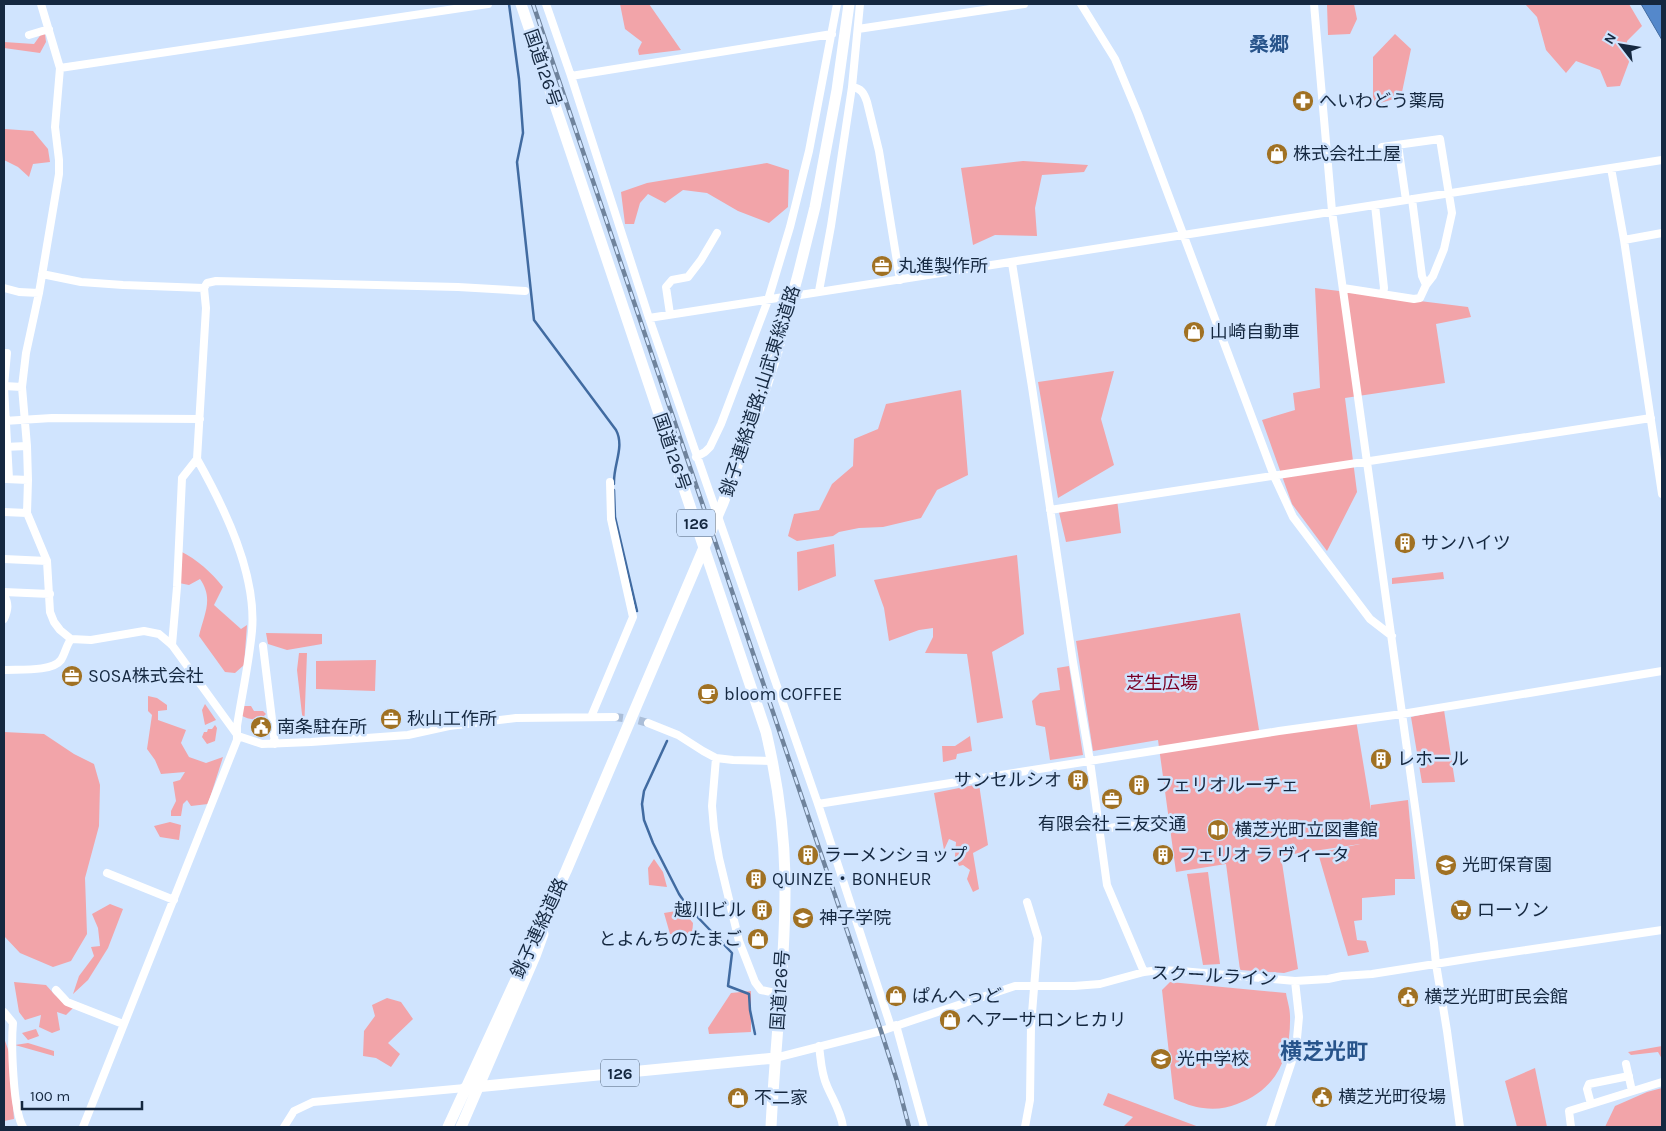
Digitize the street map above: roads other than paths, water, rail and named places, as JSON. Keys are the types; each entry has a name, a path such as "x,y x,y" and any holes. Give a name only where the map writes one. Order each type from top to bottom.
{"highway":[{"name":"国道126号","path":"521,4 766,732 773,761 778,791 785,874 780,994 771,1127"},
{"name":"銚子連絡道路;山武東総道路","path":"566,871 723,503 776,355 798,275 826,153 849,4"},
{"name":"銚子連絡道路","path":"478,1087 535,956 566,871"},
{"name":"銚子連絡道路","path":"465,1088 566,871"},
{"name":"126","path":"448,1127 465,1088 775,1058"},
{"name":"126","path":"461,1127 478,1087"}],"street":[{"path":"41,4 60,68 55,127 59,174 39,293 26,353 22,387 27,446 27,513 47,561 50,612 60,630 70,639 91,640 144,631 158,634 172,645 238,736 262,744 408,735 449,726 516,718 615,717"},
{"path":"60,68 488,4"},
{"path":"546,4 571,76 648,318 818,804 893,1026 924,1127"},
{"path":"696,457 706,452 710,447 721,424 768,300 790,227 809,152 837,4"},
{"path":"819,291 836,199 852,87 860,4"},
{"path":"858,29 1024,4"},
{"path":"1081,4 1115,59 1138,114 1274,476 1293,517 1370,619 1392,636"},
{"path":"1314,4 1332,211 1460,1127"},
{"path":"29,35 49,29"},
{"path":"571,76 832,34"},
{"path":"852,87 860,90 867,102 879,151 900,280"},
{"path":"1343,288 1414,299 1420,298 1433,276 1444,249 1452,213 1440,139 1382,147"},
{"path":"1398,145 1422,276 1426,285"},
{"path":"800,295 1662,160"},
{"path":"1611,168 1624,240 1662,494"},
{"path":"1375,204 1384,288 1383,294"},
{"path":"670,314 666,287 672,280 688,277 717,233"},
{"path":"1624,240 1662,233"},
{"path":"1012,263 1090,761 1107,885 1144,972"},
{"path":"42,274 81,282 123,286 204,288"},
{"path":"83,1127 238,736 237,726 252,630 250,589 237,541 229,520 197,459 206,308 204,288 207,283 216,281 458,287 525,291"},
{"path":"4,288 20,292 39,293"},
{"path":"648,318 784,297"},
{"path":"4,352 7,353 4,387 6,479 28,480"},
{"path":"4,387 22,387"},
{"path":"5,421 25,418 200,419"},
{"path":"1050,510 1651,418"},
{"path":"5,447 27,446"},
{"path":"172,645 182,478 197,459"},
{"path":"591,717 633,617 611,520 610,482"},
{"path":"4,512 27,513"},
{"path":"4,559 47,561"},
{"path":"4,619 8,609 4,593 50,594"},
{"path":"4,670 48,668 56,665 63,657 65,647 70,639"},
{"path":"263,646 275,744"},
{"path":"818,804 1662,672"},
{"path":"648,724 678,735 716,758 773,761"},
{"path":"716,758 712,806 714,828 719,858 739,941 754,982 761,990 780,994"},
{"path":"1099,829 1154,823"},
{"path":"106,873 174,900"},
{"path":"1026,1127 1030,1100 1031,1026 1038,938 1027,902"},
{"name":"スクールライン","path":"775,1058 893,1026 1007,987 1100,984 1144,972 1181,971 1295,981 1328,979 1662,930"},
{"path":"1270,1127 1296,1049 1299,1017 1295,981"},
{"path":"56,990 67,1002 123,1024"},
{"path":"4,1012 12,1023 11,1044 17,1105 23,1127"},
{"path":"819,1046 826,1086 839,1109 843,1127"},
{"path":"1626,1064 1632,1091"},
{"path":"1591,1104 1587,1089 1589,1084 1629,1076"},
{"path":"1571,1127 1569,1111 1662,1082"},
{"path":"284,1127 294,1111 313,1102 465,1088"}],"water":[{"path":"1641,4 1662,4 1662,40"}],"waterway":[{"path":"509,4 519,79 523,133 517,162 534,320 616,430 619,450 614,484"},
{"path":"614,490 615,517 637,611"},
{"path":"667,741 644,791 642,804 644,820 653,843 679,894 687,906 732,953 728,986 749,994 755,1034"}],"tunnel":[{"path":"615,717 648,723"}],"railway":[{"path":"533,4 881,1031 909,1127"}],"place":[{"name":"へいわどう薬局","path":"1303,101"},
{"name":"株式会社土屋","path":"1277,154"},
{"name":"丸進製作所","path":"882,266"},
{"name":"山崎自動車","path":"1194,332"},
{"name":"サンハイツ","path":"1405,543"},
{"name":"SOSA株式会社","path":"72,676"},
{"name":"bloom COFFEE","path":"708,694"},
{"name":"秋山工作所","path":"391,719"},
{"name":"南条駐在所","path":"261,727"},
{"name":"レホール","path":"1381,759"},
{"name":"サンセルシオ","path":"1078,780"},
{"name":"フェリオルーチェ","path":"1139,785"},
{"name":"有限会社 三友交通","path":"1112,799"},
{"name":"横芝光町立図書館","path":"1218,830"},
{"name":"ラーメンショップ","path":"808,855"},
{"name":"フェリオ ラ ヴィータ","path":"1163,855"},
{"name":"光町保育園","path":"1446,865"},
{"name":"QUINZE・BONHEUR","path":"756,879"},
{"name":"越川ビル","path":"762,910"},
{"name":"ローソン","path":"1461,910"},
{"name":"神子学院","path":"803,918"},
{"name":"とよんちのたまご","path":"758,939"},
{"name":"ぱんへっど","path":"896,996"},
{"name":"横芝光町町民会館","path":"1408,997"},
{"name":"ヘアーサロンヒカリ","path":"950,1020"},
{"name":"光中学校","path":"1161,1059"},
{"name":"横芝光町役場","path":"1322,1097"},
{"name":"不二家","path":"738,1098"}],"district":[{"name":"桑郷","path":"1269,44"},
{"name":"横芝光町","path":"1324,1052"}],"park label":[{"name":"芝生広場","path":"1162,683"}]}
